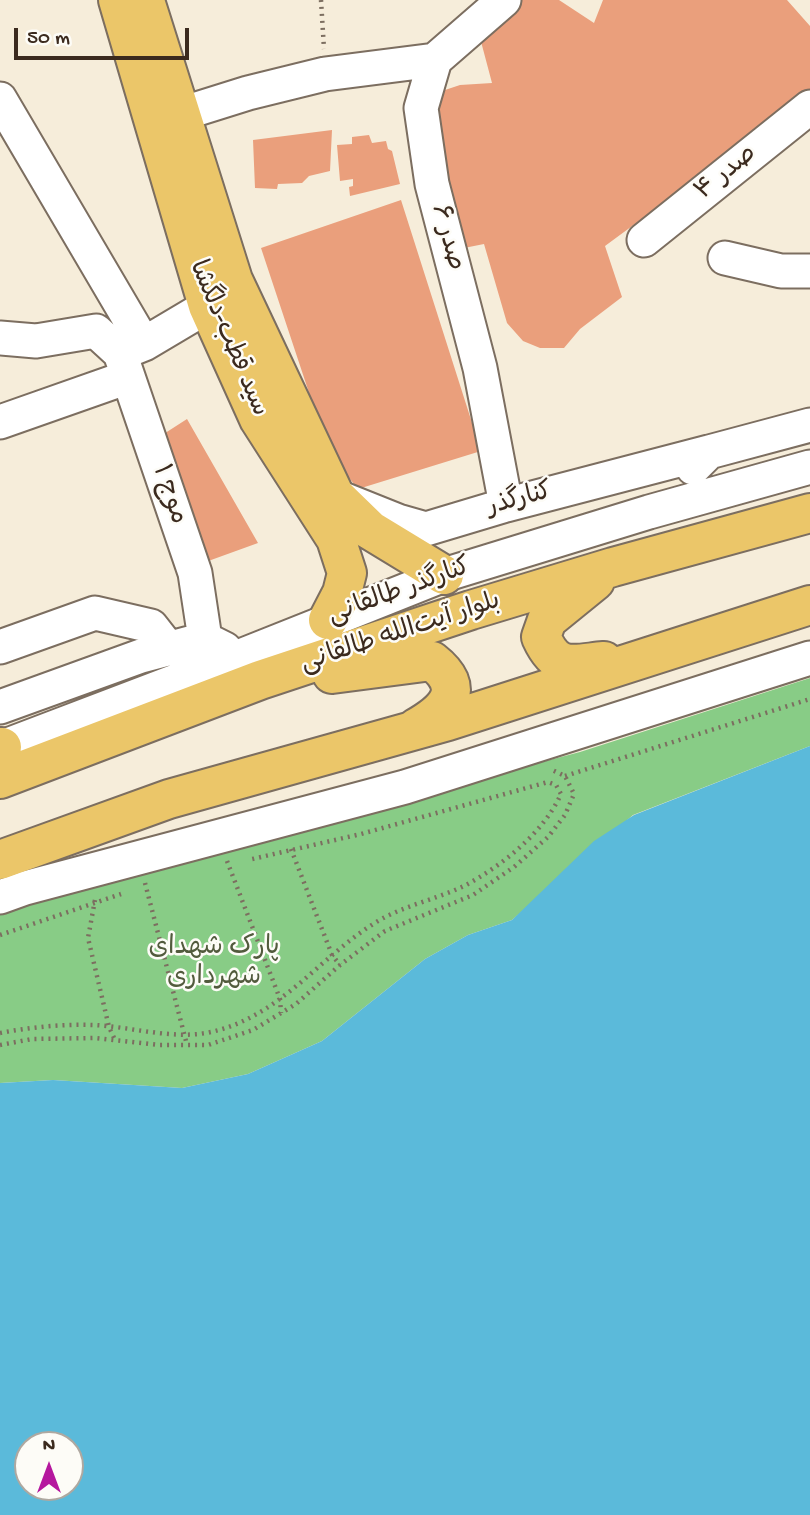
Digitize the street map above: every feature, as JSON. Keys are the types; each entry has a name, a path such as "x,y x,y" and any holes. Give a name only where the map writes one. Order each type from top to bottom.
{"main road":[{"name":"سید قطب-دلگشا","path":"118,0 208,306 259,419 336,539 347,572 342,593 328,620"},
{"name":"سید قطب-دلگشا","path":"145,0 233,280 335,496 370,530 444,575"},
{"name":"بلوار آیت‌الله طالقانی","path":"0,756 250,668 471,610 613,567 810,513"},
{"path":"613,567 547,620 541,637 550,655 566,664 648,656"},
{"path":"0,860 169,799 448,720 810,605"},
{"path":"250,668 353,673 432,661 448,678 452,692 447,706 437,716 414,729"}],"street":[{"path":"181,114 247,93 325,75 435,61 504,0"},
{"name":"صدر ۶","path":"435,61 421,108 432,184 480,368 506,505"},
{"name":"موج ۱","path":"0,99 131,358 195,573 205,639"},
{"name":"صدر ۴","path":"644,240 810,107"},
{"path":"725,258 781,271 810,271"},
{"path":"0,422 131,358 208,306"},
{"path":"0,338 36,341 96,331 131,358"},
{"name":"کنارگذر","path":"335,496 426,529 506,505 810,425"},
{"path":"649,512 709,452"},
{"name":"کنارگذر طالقانی","path":"250,668 328,620 444,575 649,512 810,467"},
{"path":"0,647 95,613 151,626 169,649"},
{"path":"0,706 92,673 205,639 250,668"},
{"path":"0,897 25,888 405,787 810,658"}],"path":[{"path":"321,0 325,75"},
{"path":"565,776 810,699"},
{"path":"0,1045 32,1040 95,1038 159,1045 208,1045 253,1030 296,1004 340,965 385,931 473,895 514,867 548,837 565,815 574,794 565,776 550,769"},
{"path":"0,1033 31,1027 108,1027 159,1033 205,1033 248,1019 289,994 332,955 379,921 467,884 506,858 539,828 561,794 556,785 548,782 362,834 217,868"},
{"path":"286,839 332,955 340,965"},
{"path":"224,854 280,999 281,1013"},
{"path":"144,875 187,1045"},
{"path":"134,890 158,884"},
{"path":"97,889 88,938 108,1027 115,1040"},
{"path":"0,935 122,893"}],"green space":[{"name":"پارک شهدای شهرداری","path":"810,678 810,746 633,815 512,920 468,935 425,959 322,1041 248,1074 182,1088 53,1080 0,1083 0,910 333,817 580,752"}],"water":[{"path":"810,746 810,1515 0,1515 0,1083 53,1080 182,1088 248,1074 322,1041 425,959 468,935 512,920 594,841 634,815"}],"building":[{"path":"510,0 559,0 594,23 603,0 787,0 810,26 810,95 605,246 622,297 580,329 564,348 540,348 523,341 507,323 484,244 464,248 429,134 439,92 460,85 492,83 479,34"},
{"path":"332,130 330,171 309,176 302,183 278,184 277,189 255,188 253,140"},
{"path":"369,135 372,143 386,141 388,149 392,151 400,184 350,196 349,187 353,186 353,179 340,181 337,145 352,144 352,137"},
{"path":"401,200 481,451 358,489 329,453 261,248"},
{"path":"187,419 258,543 200,564 159,437"}]}
